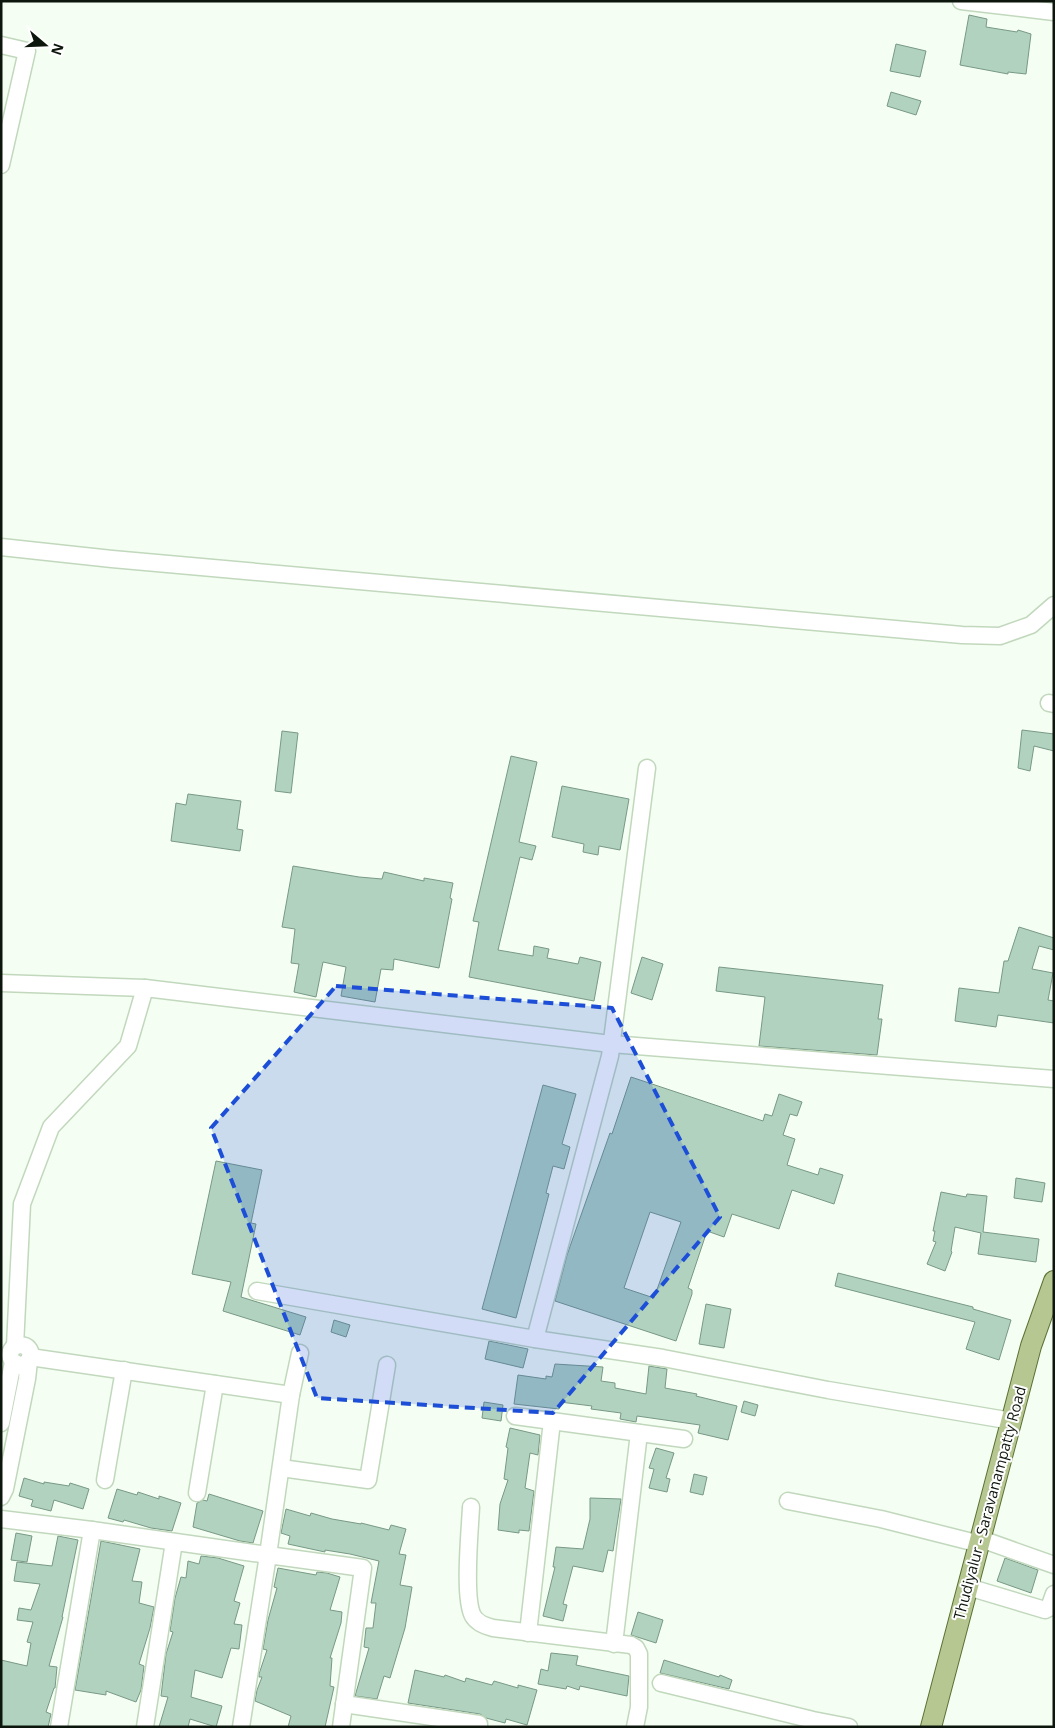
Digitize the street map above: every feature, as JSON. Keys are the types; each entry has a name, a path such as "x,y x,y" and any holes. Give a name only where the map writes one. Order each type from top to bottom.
{"main road":[{"name":"Thudiyalur - Saravanampatty Road","path":"932,1727 1031,1346 1054,1282"}],"street":[{"path":"961,1 1054,12"},
{"path":"1,45 27,51 1,165"},
{"path":"1,547 112,559 962,635 1000,636 1031,625 1054,606"},
{"path":"535,1338 610,1056 647,768"},
{"path":"1,983 145,988 611,1044 1054,1079"},
{"path":"1,1423 16,1358 22,1204 51,1127 128,1046 145,988"},
{"path":"257,1291 663,1358 828,1390 1012,1421"},
{"path":"241,1727 291,1395 300,1353"},
{"path":"16,1358 124,1370 291,1395"},
{"path":"1,1497 5,1489 27,1379 16,1358"},
{"path":"281,1468 368,1480 387,1365"},
{"path":"105,1480 124,1370"},
{"path":"197,1493 215,1384"},
{"path":"515,1416 684,1439"},
{"path":"528,1633 552,1421"},
{"path":"614,1644 639,1433"},
{"path":"788,1501 980,1541 1054,1565"},
{"path":"471,1507 467,1592 472,1615 478,1622 492,1628 631,1646 639,1651 639,1707 635,1727"},
{"path":"1,1519 363,1568 341,1727"},
{"path":"59,1727 92,1530"},
{"path":"145,1727 174,1542"},
{"path":"968,1587 1045,1610 1049,1608 1054,1594"},
{"path":"662,1683 848,1727"},
{"path":"344,1704 479,1724 479,1727"}],"highlighted area":[{"path":"336,986 612,1008 720,1217 553,1413 317,1398 211,1128"}],"building":[{"path":"969,15 987,19 986,27 1017,32 1018,30 1031,34 1026,74 1008,72 1008,74 960,65"},
{"path":"896,44 926,51 920,77 890,71"},
{"path":"891,92 921,101 916,115 887,106"},
{"path":"1022,730 1054,734 1054,751 1034,746 1030,771 1018,768"},
{"path":"282,731 298,733 291,793 275,791"},
{"path":"511,756 537,762 519,842 536,846 532,860 520,857 498,950 533,956 534,946 549,949 547,958 578,964 580,957 601,962 594,1001 469,977 479,922 473,921"},
{"path":"562,786 629,799 620,850 599,846 598,855 583,852 584,844 552,837"},
{"path":"188,794 241,801 237,829 243,830 240,851 171,841 176,803 186,805"},
{"path":"293,866 359,877 382,879 384,872 424,881 424,878 453,883 450,898 452,899 439,968 394,959 393,970 381,969 375,1002 341,996 346,967 323,962 316,997 294,992 299,964 291,963 295,929 282,927"},
{"path":"1019,927 1054,938 1054,950 1039,946 1032,969 1053,973 1048,1000 1054,1001 1054,1023 998,1015 996,1027 955,1021 959,988 999,993 1004,961 1008,961"},
{"path":"642,957 663,964 652,1000 631,993"},
{"path":"719,967 883,985 878,1019 882,1019 877,1055 759,1046 765,997 716,991"},
{"path":"631,1077 763,1121 765,1114 772,1116 779,1094 802,1102 797,1116 790,1114 783,1135 795,1139 787,1165 818,1175 820,1168 843,1175 834,1204 792,1190 779,1229 732,1214 724,1237 707,1231 688,1288 692,1290 692,1294 676,1341 555,1301 567,1255 610,1133 612,1134","holes":["650,1212 681,1222 654,1298 624,1288"]},
{"path":"543,1085 576,1094 562,1144 570,1147 564,1169 553,1166 546,1193 549,1194 516,1318 482,1309"},
{"path":"216,1161 262,1170 251,1223 256,1224 241,1297 306,1317 300,1335 223,1311 231,1282 192,1274"},
{"path":"1016,1178 1045,1183 1042,1202 1014,1198"},
{"path":"941,1192 966,1197 967,1194 987,1196 983,1232 1039,1239 1036,1262 978,1254 981,1233 955,1227 952,1252 945,1271 927,1264 936,1242 933,1241 935,1231 933,1231"},
{"path":"838,1273 973,1307 973,1309 1011,1320 999,1360 966,1349 975,1322 835,1286"},
{"path":"706,1304 731,1309 724,1348 699,1344"},
{"path":"334,1320 350,1325 346,1337 331,1332"},
{"path":"489,1341 528,1349 523,1368 485,1359"},
{"path":"555,1364 603,1367 601,1381 615,1383 615,1388 646,1394 649,1366 667,1369 665,1388 697,1394 696,1396 737,1406 728,1440 698,1433 700,1425 637,1416 636,1422 620,1419 621,1413 591,1409 592,1406 560,1402 559,1409 514,1404 518,1375 546,1379 546,1376 552,1377"},
{"path":"744,1401 758,1405 755,1416 741,1412"},
{"path":"484,1402 503,1405 501,1421 482,1418"},
{"path":"510,1428 540,1435 538,1455 530,1453 525,1488 534,1491 529,1531 519,1530 519,1533 498,1530 500,1504 508,1480 504,1479 508,1448 506,1447"},
{"path":"656,1448 674,1453 666,1478 670,1479 667,1492 649,1488 654,1469 649,1468"},
{"path":"694,1474 707,1477 703,1495 690,1492"},
{"path":"24,1478 44,1484 44,1482 69,1486 70,1483 89,1489 83,1509 54,1500 51,1511 31,1506 33,1500 19,1496"},
{"path":"117,1489 137,1495 138,1492 159,1499 159,1496 181,1503 172,1531 108,1518"},
{"path":"209,1494 263,1511 253,1543 193,1527 197,1503 203,1500 207,1501"},
{"path":"590,1498 621,1499 613,1551 608,1550 603,1572 573,1566 563,1604 567,1605 563,1621 543,1616 555,1567 553,1567 556,1547 583,1549 590,1519"},
{"path":"286,1509 310,1516 311,1513 389,1530 391,1525 406,1529 399,1554 406,1555 400,1585 412,1587 405,1628 390,1678 384,1676 377,1699 355,1696 369,1648 364,1647 366,1628 373,1628 376,1603 371,1603 379,1561 350,1554 325,1550 325,1552 288,1544 290,1536 281,1533"},
{"path":"16,1533 32,1536 27,1562 11,1560"},
{"path":"58,1536 78,1540 63,1617 49,1666 57,1667 55,1688 46,1712 51,1714 48,1727 1,1727 1,1660 27,1666 31,1643 27,1642 33,1622 17,1620 19,1608 31,1610 40,1584 14,1581 17,1562 52,1566"},
{"path":"101,1541 140,1549 132,1581 142,1582 139,1603 154,1607 139,1664 144,1666 141,1690 136,1702 106,1691 106,1695 75,1690"},
{"path":"201,1556 218,1558 244,1566 234,1601 240,1603 234,1624 242,1625 239,1649 231,1648 222,1678 195,1670 191,1697 222,1706 216,1727 190,1719 188,1727 159,1727 168,1697 161,1696 166,1654 173,1632 170,1631 175,1598 181,1577 186,1578 188,1561 199,1564"},
{"path":"1005,1558 1038,1570 1031,1593 997,1581"},
{"path":"278,1568 316,1575 317,1572 327,1573 340,1577 330,1610 342,1612 341,1623 330,1658 332,1658 330,1686 334,1687 325,1727 288,1727 291,1716 255,1701 262,1677 259,1677 259,1674 267,1650 263,1649 268,1620 277,1588 274,1587"},
{"path":"638,1612 663,1620 656,1643 631,1635"},
{"path":"551,1653 578,1656 576,1665 629,1676 627,1696 580,1686 579,1690 567,1686 566,1689 538,1684 541,1669 548,1671"},
{"path":"664,1660 732,1680 729,1689 660,1673"},
{"path":"415,1670 444,1677 445,1675 465,1682 466,1678 492,1685 494,1681 518,1688 518,1685 537,1690 527,1725 506,1719 505,1723 486,1718 480,1714 408,1703"}]}
